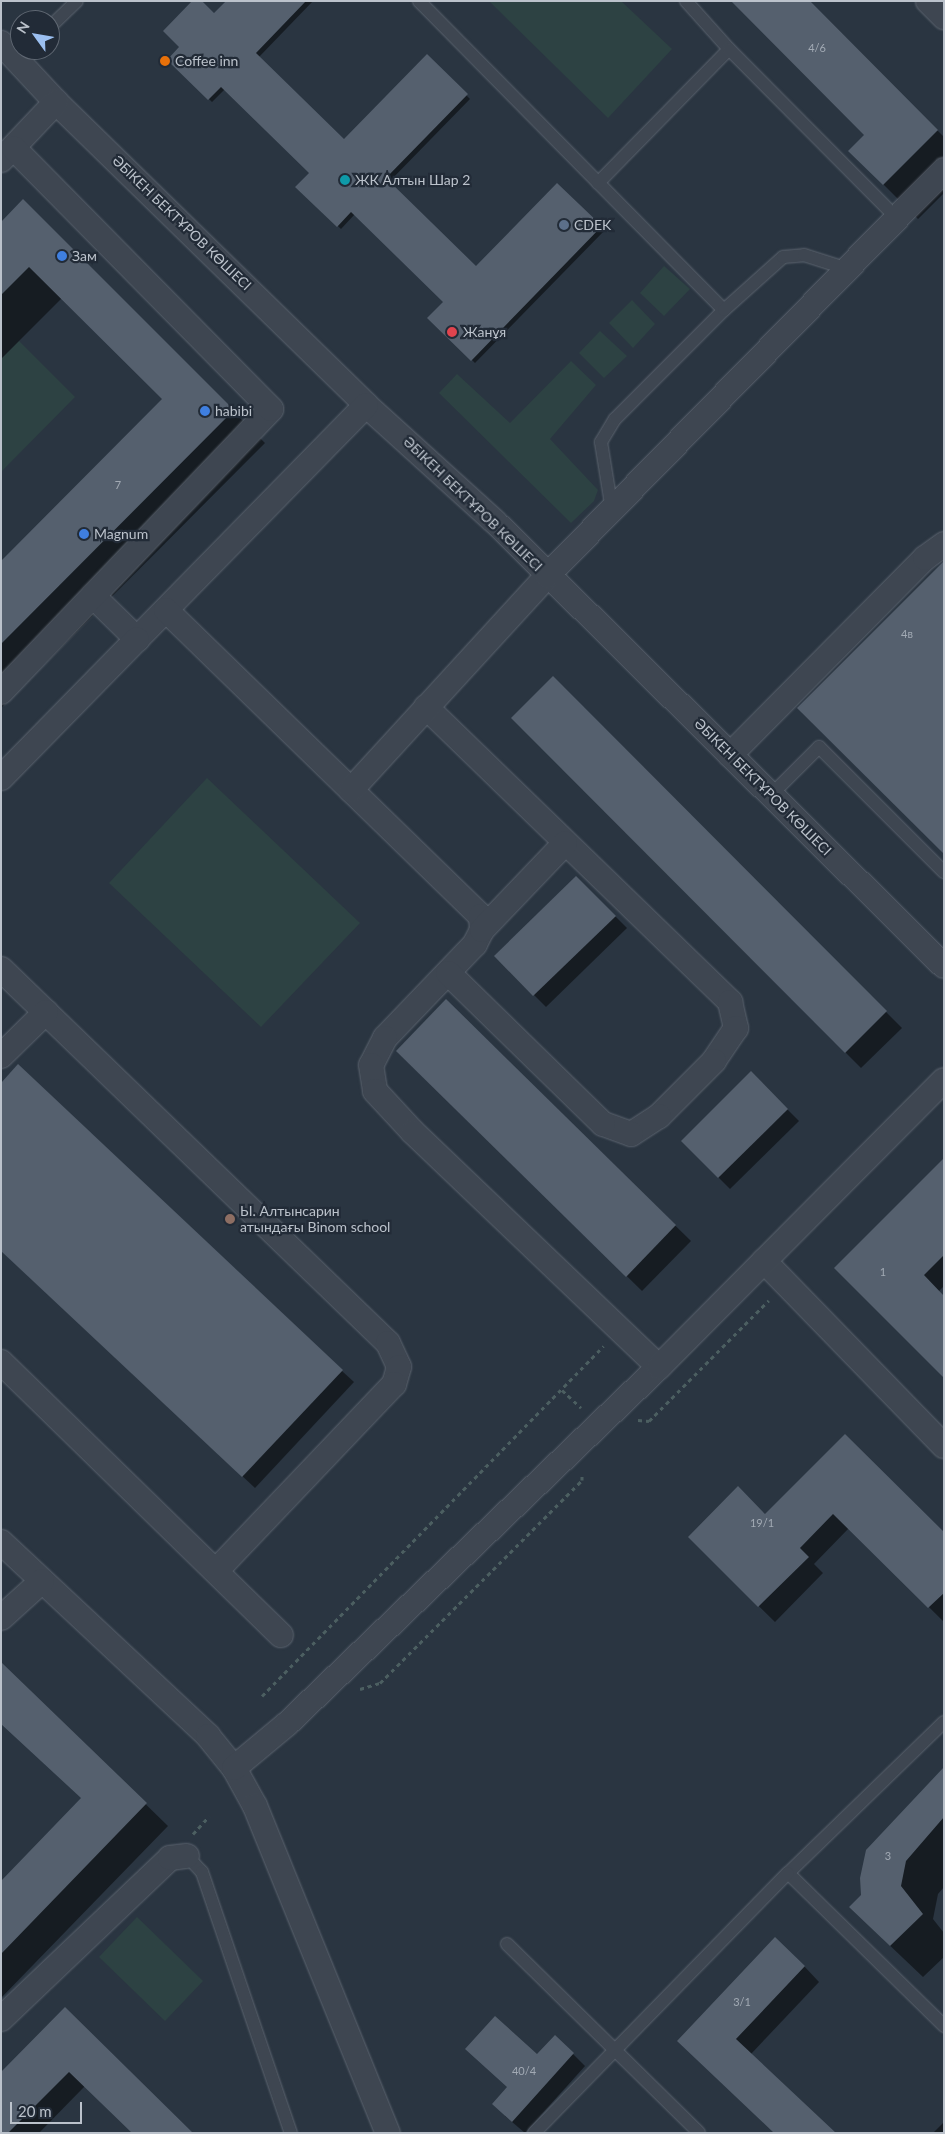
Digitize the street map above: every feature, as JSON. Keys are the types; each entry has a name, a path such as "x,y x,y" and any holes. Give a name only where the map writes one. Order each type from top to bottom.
{"street":[{"path":"928,1 944,17"},
{"name":"ӘБІКЕН БЕКТҰРОВ КӨШЕСІ","path":"21,60 56,102 366,405 432,462 944,966"},
{"path":"1,692 271,409 7,154 56,102"},
{"path":"351,790 547,576 944,170"},
{"path":"5,767 166,610 366,405"},
{"path":"730,755 924,558 944,544"},
{"path":"93,596 137,639"},
{"path":"166,610 469,902 481,916 482,930"},
{"path":"426,708 730,1002 736,1028 714,1060 659,1116 631,1134 603,1124 448,972"},
{"path":"565,843 482,930 476,944 385,1038 371,1065 375,1091 413,1132 659,1367"},
{"path":"1,969 388,1343 399,1367 394,1384 217,1570"},
{"path":"1,1056 46,1012"},
{"path":"234,1768 288,1722 659,1367 944,1080"},
{"path":"764,1261 944,1446"},
{"path":"1,1362 217,1570 281,1635"},
{"path":"1,1542 208,1736 234,1768 255,1806 388,2133"},
{"path":"1,1618 42,1581"},
{"path":"1,2019 170,1858 187,1856"}],"lane":[{"path":"60,17 77,1"},
{"path":"419,1 724,310"},
{"path":"686,1 729,49 896,217"},
{"path":"598,183 729,49"},
{"path":"612,510 601,442 615,419 724,310 783,256 804,254 848,269"},
{"path":"771,795 819,747 944,872"},
{"path":"534,2133 788,1873 944,1722"},
{"path":"187,1856 202,1872 291,2133"},
{"path":"788,1873 944,2026"},
{"path":"507,1944 699,2133"}],"path":[{"path":"630,1420 649,1421 786,1284"},
{"path":"262,1696 620,1330"},
{"path":"356,1690 380,1683 582,1480 583,1470"}],"green space":[{"path":"489,1 621,1 672,49 608,118"},
{"path":"664,266 690,289 664,316 640,293"},
{"path":"632,300 655,324 633,348 609,323"},
{"path":"600,331 627,356 604,378 579,353"},
{"path":"19,341 75,397 1,472 1,359"},
{"path":"571,361 596,385 550,439 598,490 594,501 571,523 439,393 457,374 510,423"},
{"path":"207,778 360,923 261,1027 109,883"},
{"path":"137,1917 203,1981 165,2021 99,1957"}],"building":[{"name":"ЖК Алтын Шар 2","path":"192,1 202,1 214,13 226,1 306,1 256,53 344,139 427,54 468,94 386,178 476,266 557,183 602,226 471,361 427,318 443,302 351,212 337,227 295,187 309,173 221,87 208,100 167,60 179,47 163,31"},
{"path":"731,1 810,1 938,130 883,185 848,151 864,135"},
{"path":"23,199 234,410 1,644 1,561 162,399 29,267 1,295 1,222"},
{"path":"944,561 944,854 797,708"},
{"path":"553,676 887,1011 845,1053 511,718"},
{"path":"576,876 616,916 533,996 494,956"},
{"path":"446,999 676,1225 626,1277 396,1051"},
{"path":"18,1064 343,1370 242,1477 1,1251 1,1083"},
{"path":"751,1071 788,1109 718,1178 681,1141"},
{"path":"944,1158 944,1255 924,1275 944,1296 944,1378 834,1268"},
{"path":"845,1434 944,1532 944,1593 928,1608 833,1514 800,1548 809,1557 758,1607 688,1537 738,1486 765,1514"},
{"path":"1,1662 147,1803 1,1954 1,1881 81,1798 1,1724"},
{"path":"944,1767 944,1817 906,1861 901,1886 923,1914 890,1946 849,1907 861,1895 860,1878 866,1850"},
{"path":"775,1937 805,1966 736,2039 836,2133 774,2133 677,2041"},
{"path":"65,2007 193,2133 132,2133 69,2072 8,2133 1,2133 1,2072"},
{"path":"495,2016 537,2054 555,2035 574,2053 512,2122 492,2104 507,2087 465,2049"}],"place":[{"name":"Coffee inn","path":"165,61"},
{"name":"ЖК Алтын Шар 2","path":"345,180"},
{"name":"CDEK","path":"564,225"},
{"name":"Зам","path":"62,256"},
{"name":"Жанұя","path":"452,332"},
{"name":"habibi","path":"205,411"},
{"name":"Magnum","path":"84,534"},
{"name":"Ы. Алтынсарин атындағы Binom school","path":"230,1219"}]}
